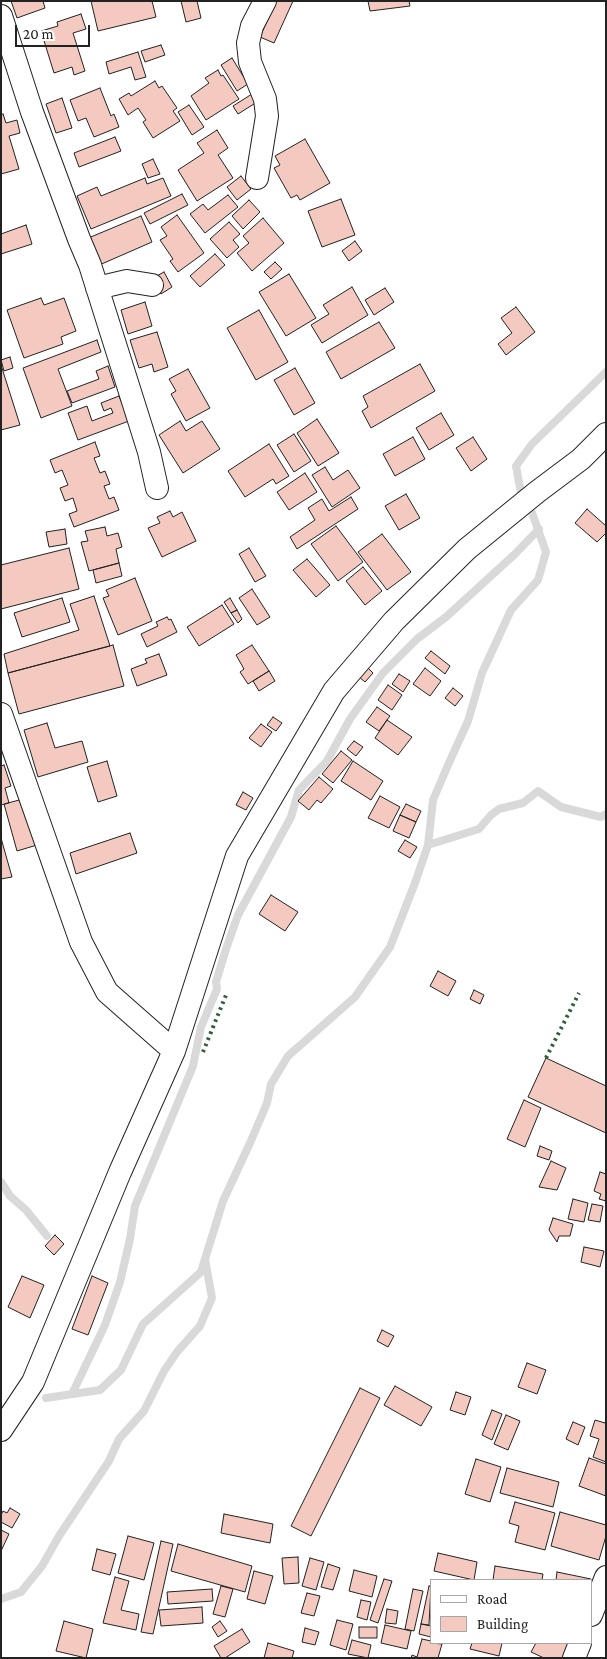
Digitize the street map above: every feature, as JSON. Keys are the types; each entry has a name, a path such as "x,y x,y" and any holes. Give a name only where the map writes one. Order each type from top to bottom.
{"street":[{"path":"257,178 267,116 265,99 250,62 248,43 252,26 265,1"},
{"path":"1,16 32,112 90,265 147,444 157,488"},
{"path":"97,288 127,282 152,285"},
{"path":"1,1430 33,1382 120,1172 174,1052 237,856 334,691 394,621 467,549 516,508 581,459 606,434"},
{"path":"1,714 81,942 107,992 174,1052"},
{"path":"592,1612 606,1577"},
{"path":"574,1658 580,1644"}],"building":[{"path":"11,1 43,1 45,8 17,18"},
{"path":"91,1 152,1 156,17 98,31"},
{"path":"181,1 197,1 201,18 186,22"},
{"path":"276,1 293,1 274,43 260,37"},
{"path":"368,1 409,1 410,6 370,11"},
{"path":"81,14 86,29 73,33 85,71 74,75 72,67 54,73 41,31 58,26 57,22"},
{"path":"161,45 165,55 145,62 141,51"},
{"path":"138,52 146,77 135,80 131,67 109,74 106,62"},
{"path":"232,58 248,84 237,91 221,65"},
{"path":"218,70 239,99 206,120 191,96 209,83 205,78"},
{"path":"155,81 159,88 162,86 177,108 173,111 180,121 153,138 143,122 146,120 138,108 128,115 119,99 129,93 131,96"},
{"path":"100,88 111,116 114,114 119,127 94,137 86,118 78,121 70,100"},
{"path":"252,94 257,102 238,114 233,106"},
{"path":"62,98 72,128 56,133 46,104"},
{"path":"189,105 204,127 192,135 178,112"},
{"path":"3,114 6,123 17,120 20,133 9,136 19,169 1,174 1,115"},
{"path":"217,130 228,148 218,155 233,178 197,201 178,170 204,153 197,143"},
{"path":"115,137 121,151 79,167 74,153"},
{"path":"305,139 330,183 300,200 297,195 291,198 274,168 280,165 275,156"},
{"path":"153,159 160,174 148,178 142,164"},
{"path":"241,176 251,189 237,200 227,187"},
{"path":"145,178 147,184 163,178 171,196 91,229 77,196 97,187 101,196"},
{"path":"182,194 188,205 150,224 144,213"},
{"path":"228,195 238,207 205,233 190,214 203,204 208,210"},
{"path":"341,199 355,235 322,247 308,211"},
{"path":"249,200 260,212 243,229 232,216"},
{"path":"177,215 204,253 178,272 170,261 173,259 160,240 167,236 161,227"},
{"path":"141,216 152,242 97,266 86,239"},
{"path":"263,218 284,243 252,271 237,253 249,243 243,236"},
{"path":"229,222 240,234 233,240 239,247 227,258 210,239"},
{"path":"26,225 32,244 1,254 1,234"},
{"path":"355,241 362,251 349,261 342,251"},
{"path":"215,254 225,265 200,287 190,276"},
{"path":"275,262 282,269 271,279 264,272"},
{"path":"164,272 172,287 161,294 153,278"},
{"path":"289,274 316,318 286,336 259,292"},
{"path":"352,287 368,315 322,343 311,325 329,314 323,305"},
{"path":"385,288 394,302 374,315 365,300"},
{"path":"41,298 44,305 64,298 76,331 61,337 63,344 24,358 7,310"},
{"path":"145,302 152,326 128,334 121,310"},
{"path":"516,307 535,332 506,355 498,344 512,333 501,318"},
{"path":"259,310 288,362 256,380 227,328"},
{"path":"379,322 395,348 341,379 326,352"},
{"path":"157,332 168,367 154,372 152,364 139,368 130,340"},
{"path":"97,340 101,352 58,369 72,406 41,418 23,368"},
{"path":"10,357 13,368 4,371 1,360"},
{"path":"420,364 435,391 371,428 362,411 368,407 363,396"},
{"path":"1,365 20,425 1,430"},
{"path":"108,366 115,387 72,403 67,391 99,379 96,371"},
{"path":"295,368 315,403 294,415 274,380"},
{"path":"188,369 210,408 186,421 171,394 176,391 169,379"},
{"path":"119,396 129,421 78,440 68,413 87,406 92,421 113,413 111,408 104,411 101,403"},
{"path":"441,413 454,435 429,450 416,428"},
{"path":"317,419 339,453 318,466 297,433"},
{"path":"180,421 186,431 202,421 220,449 183,473 159,435"},
{"path":"294,434 311,461 294,472 277,445"},
{"path":"413,437 425,459 395,476 383,454"},
{"path":"473,437 487,459 471,471 456,448"},
{"path":"95,442 100,456 94,458 100,473 105,471 110,484 104,486 109,499 114,497 119,510 74,527 69,514 77,511 73,498 65,501 60,488 68,485 62,470 55,473 50,460"},
{"path":"269,444 289,476 276,484 273,479 245,497 228,471"},
{"path":"325,467 333,480 348,470 360,488 332,507 312,475"},
{"path":"305,473 317,492 289,510 277,492"},
{"path":"406,494 420,518 399,530 385,506"},
{"path":"351,497 358,509 297,549 290,537 315,520 308,508 322,499 329,511"},
{"path":"587,509 606,526 606,533 597,542 575,523"},
{"path":"170,511 173,517 182,512 196,541 162,557 148,528 160,523 157,517"},
{"path":"336,526 363,562 338,581 311,544"},
{"path":"105,527 107,536 118,533 122,547 116,549 119,563 89,571 81,542 88,541 85,531"},
{"path":"65,529 67,544 49,547 46,532"},
{"path":"382,534 411,572 387,590 358,552"},
{"path":"69,548 79,589 1,609 1,565"},
{"path":"249,548 266,576 255,582 239,554"},
{"path":"307,559 330,585 316,597 293,570"},
{"path":"119,563 122,576 96,583 93,570"},
{"path":"363,567 382,591 365,605 346,581"},
{"path":"135,578 152,621 118,635 103,598 109,596 106,590"},
{"path":"252,589 270,617 257,625 239,598"},
{"path":"94,596 110,646 8,673 4,654 79,630 70,604"},
{"path":"62,598 70,622 22,637 14,613"},
{"path":"230,598 237,610 231,613 224,602"},
{"path":"222,605 234,624 199,646 187,627"},
{"path":"237,610 242,619 238,623 231,613"},
{"path":"167,617 169,620 171,619 177,632 147,647 141,634 158,626 156,622"},
{"path":"113,645 124,686 19,714 8,673"},
{"path":"252,645 269,671 248,684 240,672 244,669 236,655"},
{"path":"431,651 450,666 445,674 425,658"},
{"path":"159,654 167,675 137,686 131,669 147,663 145,659"},
{"path":"366,666 373,673 365,682 358,676"},
{"path":"425,668 441,681 430,696 413,684"},
{"path":"269,671 275,681 259,691 253,681"},
{"path":"399,674 410,681 403,692 392,684"},
{"path":"388,685 402,695 392,710 378,700"},
{"path":"453,688 463,696 455,706 445,698"},
{"path":"377,707 390,716 379,731 366,722"},
{"path":"273,717 282,723 276,731 267,725"},
{"path":"387,720 412,737 398,755 375,738"},
{"path":"47,723 55,748 82,741 88,762 38,777 24,730"},
{"path":"261,724 272,732 261,747 249,738"},
{"path":"354,741 363,747 356,756 347,749"},
{"path":"341,751 352,760 333,783 322,774"},
{"path":"107,761 117,796 98,802 87,767"},
{"path":"353,761 383,781 371,800 341,781"},
{"path":"4,765 11,786 5,788 9,803 1,805 1,766"},
{"path":"319,777 333,789 321,803 317,800 309,810 298,801"},
{"path":"243,792 253,798 246,810 236,805"},
{"path":"380,796 400,807 389,828 368,818"},
{"path":"23,799 37,845 17,851 4,804"},
{"path":"406,804 421,811 416,822 400,815"},
{"path":"400,815 416,822 409,838 393,831"},
{"path":"130,833 137,853 76,874 70,853"},
{"path":"1,838 12,877 1,879"},
{"path":"405,840 417,847 410,858 398,851"},
{"path":"271,895 298,912 285,931 259,914"},
{"path":"438,971 456,981 448,996 430,986"},
{"path":"474,990 484,995 480,1004 470,999"},
{"path":"546,1058 606,1086 606,1133 528,1097"},
{"path":"524,1100 541,1108 525,1147 507,1139"},
{"path":"540,1146 552,1151 549,1160 537,1156"},
{"path":"551,1161 566,1168 557,1190 539,1187"},
{"path":"600,1172 606,1174 606,1201 599,1199 601,1194 594,1191"},
{"path":"573,1199 588,1203 584,1222 568,1219"},
{"path":"592,1204 603,1206 600,1222 588,1220"},
{"path":"553,1218 573,1224 570,1236 559,1236 557,1242 549,1230"},
{"path":"55,1235 64,1244 54,1255 45,1246"},
{"path":"584,1247 604,1251 600,1267 581,1262"},
{"path":"22,1276 44,1285 30,1318 8,1307"},
{"path":"92,1276 108,1283 88,1335 72,1329"},
{"path":"382,1330 394,1336 388,1347 377,1341"},
{"path":"527,1363 546,1370 537,1394 518,1387"},
{"path":"395,1386 432,1407 421,1426 384,1405"},
{"path":"360,1388 380,1398 311,1536 291,1526"},
{"path":"456,1392 471,1397 465,1415 450,1410"},
{"path":"492,1410 502,1414 492,1440 482,1435"},
{"path":"506,1415 520,1421 508,1450 494,1444"},
{"path":"606,1419 606,1462 593,1457 599,1439 590,1436 595,1420 605,1423"},
{"path":"573,1422 585,1427 578,1445 566,1439"},
{"path":"589,1458 606,1464 606,1496 579,1486"},
{"path":"476,1459 501,1467 490,1502 465,1494"},
{"path":"507,1468 559,1482 553,1507 500,1493"},
{"path":"515,1502 555,1513 545,1550 515,1542 519,1526 509,1523"},
{"path":"10,1508 20,1514 12,1528 1,1522 3,1511 7,1513"},
{"path":"560,1512 606,1525 606,1536 599,1560 551,1546"},
{"path":"224,1514 273,1524 270,1543 221,1533"},
{"path":"1,1530 9,1534 1,1551"},
{"path":"128,1536 154,1543 144,1580 118,1573"},
{"path":"161,1541 173,1544 153,1634 141,1632"},
{"path":"178,1544 252,1566 245,1592 171,1571"},
{"path":"97,1549 116,1554 110,1575 92,1570"},
{"path":"438,1553 477,1562 474,1579 434,1571"},
{"path":"298,1557 299,1583 284,1584 282,1558"},
{"path":"310,1558 324,1562 316,1590 302,1586"},
{"path":"328,1564 340,1568 333,1590 321,1587"},
{"path":"495,1566 543,1574 542,1579 493,1579"},
{"path":"354,1570 377,1576 372,1597 349,1591"},
{"path":"254,1571 273,1576 265,1604 247,1599"},
{"path":"557,1572 591,1579 556,1579"},
{"path":"115,1577 129,1581 121,1610 139,1614 136,1630 103,1623"},
{"path":"384,1579 392,1581 378,1623 370,1620"},
{"path":"221,1586 233,1589 225,1617 213,1614"},
{"path":"429,1586 430,1586 429,1625 421,1624"},
{"path":"212,1589 213,1601 168,1604 167,1592"},
{"path":"413,1589 423,1591 414,1631 405,1629"},
{"path":"307,1593 320,1596 314,1616 301,1613"},
{"path":"361,1600 371,1602 367,1620 357,1617"},
{"path":"202,1607 203,1623 161,1626 159,1610"},
{"path":"387,1609 398,1611 396,1624 385,1623"},
{"path":"337,1620 353,1624 346,1650 330,1645"},
{"path":"64,1621 93,1629 86,1658 56,1651"},
{"path":"220,1621 227,1631 218,1637 212,1627"},
{"path":"421,1624 430,1626 430,1637 419,1634"},
{"path":"385,1625 411,1631 407,1649 381,1643"},
{"path":"359,1627 377,1627 377,1638 359,1638"},
{"path":"305,1628 319,1632 315,1645 302,1642"},
{"path":"242,1629 250,1642 225,1658 221,1658 214,1646"},
{"path":"422,1639 430,1641 430,1644 442,1644 438,1658 411,1658 412,1655 417,1657"},
{"path":"352,1640 371,1645 368,1658 348,1654"},
{"path":"268,1643 294,1651 292,1658 264,1658"},
{"path":"472,1644 502,1644 499,1656 470,1649"},
{"path":"535,1644 569,1644 563,1658 544,1658 531,1652"}],"waterway":[{"path":"46,1398 100,1390 121,1370 143,1324 201,1272 223,1201 267,1103 271,1084 288,1056 355,997 390,947 428,845 433,800 468,721 482,673 511,610 538,580 546,552 530,507 521,493 516,466 532,444 606,372"},
{"path":"72,1394 105,1325 120,1282 135,1206 193,1066 201,1027 217,989 216,982 238,915 291,817 299,790 327,761 350,719 383,673 417,639 446,617 515,554 539,529"},
{"path":"428,845 479,829 499,809 523,803 538,791 561,807 601,817 606,814"},
{"path":"1,1182 10,1196 26,1210 47,1236"},
{"path":"1,1599 21,1592 42,1566 59,1536 109,1461 119,1439 144,1411 164,1371 177,1352 200,1326 212,1298 205,1259"}],"hedge":[{"path":"546,1058 579,993"},
{"path":"203,1052 226,995"}]}
